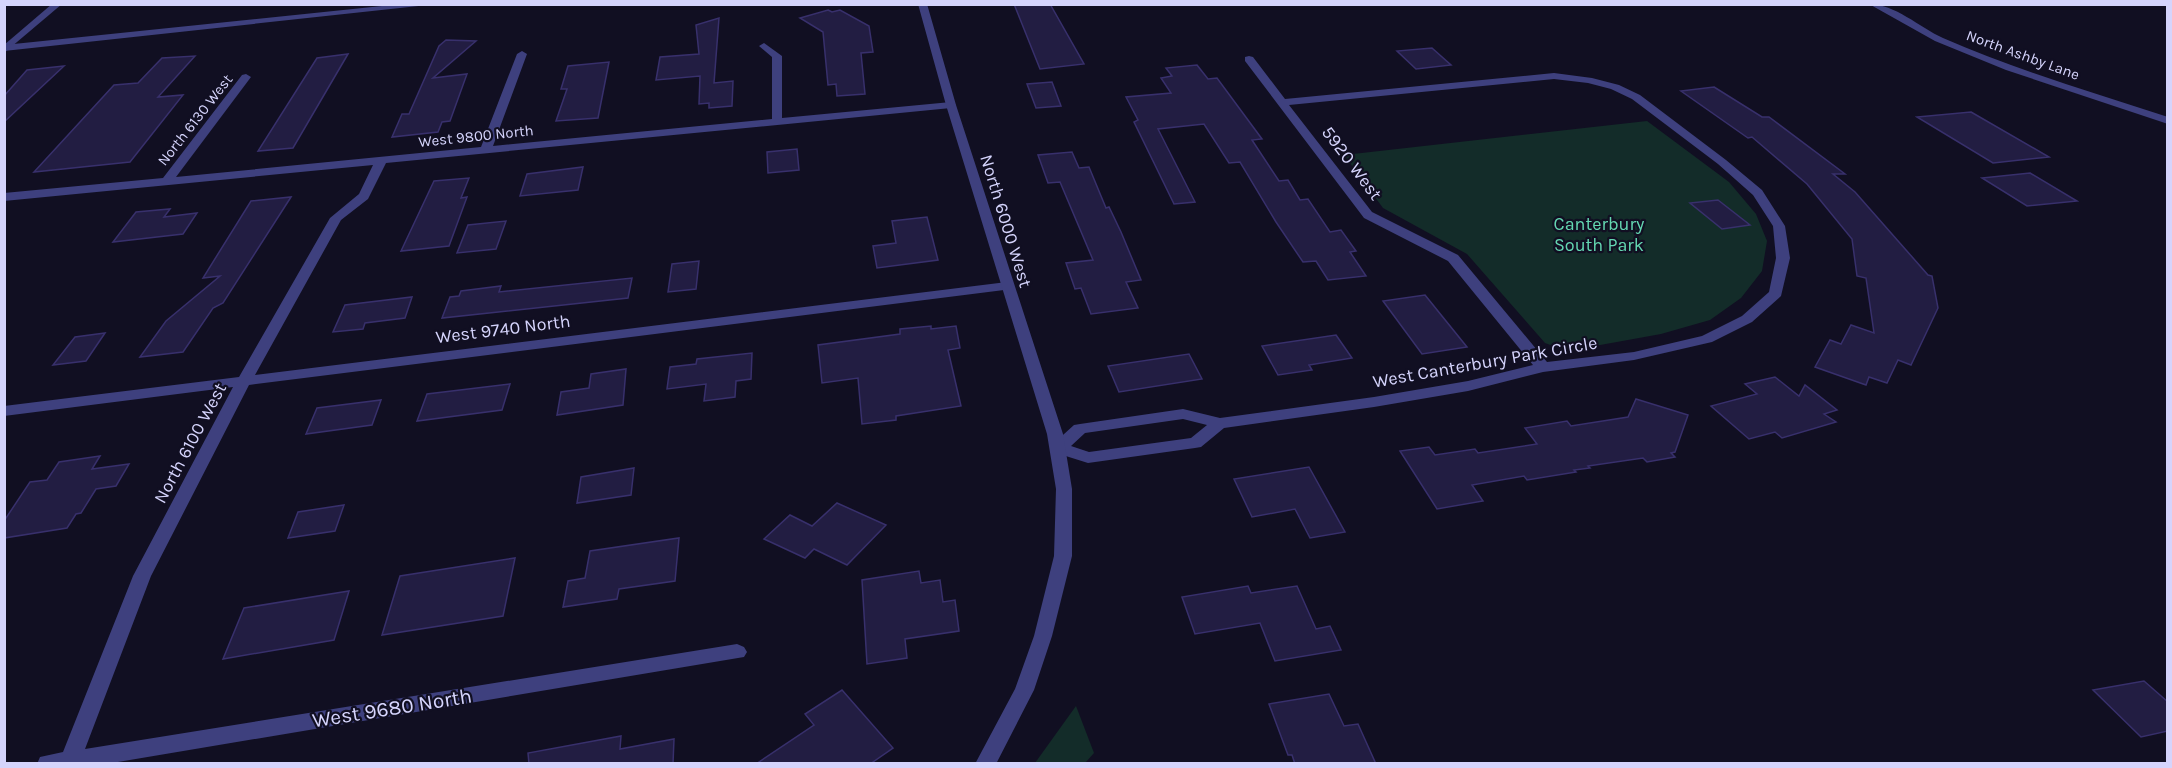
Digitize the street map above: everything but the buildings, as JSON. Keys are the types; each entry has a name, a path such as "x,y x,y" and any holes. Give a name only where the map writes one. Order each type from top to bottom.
{"street":[{"path":"6,48 58,4"},
{"path":"6,48 433,4"},
{"name":"North 6000 West","path":"922,4 951,105 1059,448 1065,514 1063,556 1043,636 1024,690 985,764"},
{"name":"North Ashby Lane","path":"1873,4 1938,39 2010,68 2168,121"},
{"path":"764,46 777,56 777,121"},
{"path":"486,150 522,54"},
{"name":"5920 West","path":"1249,59 1368,215 1453,258 1544,367"},
{"name":"West Canterbury Park Circle","path":"1221,423 1195,443 1088,458 1059,448 1080,429 1183,414 1221,423 1468,386 1544,367 1634,356 1707,339 1747,319 1776,293 1783,258 1779,226 1758,193 1713,155 1636,97 1615,87 1588,80 1554,76 1508,78 1283,102"},
{"name":"North 6130 West","path":"167,181 246,77"},
{"name":"West 9800 North","path":"4,197 951,105"},
{"name":"North 6100 West","path":"70,762 142,576 244,381 336,218 364,196 381,161"},
{"name":"West 9740 North","path":"4,411 1007,286"},
{"name":"West 9680 North","path":"47,764 737,652"}],"green space":[{"name":"Canterbury South Park","path":"1647,121 1729,182 1756,214 1767,241 1762,271 1741,298 1710,320 1661,334 1567,351 1545,343 1467,254 1383,208 1344,155"},
{"path":"1076,706 1094,753 1085,763 1035,763"}]}
